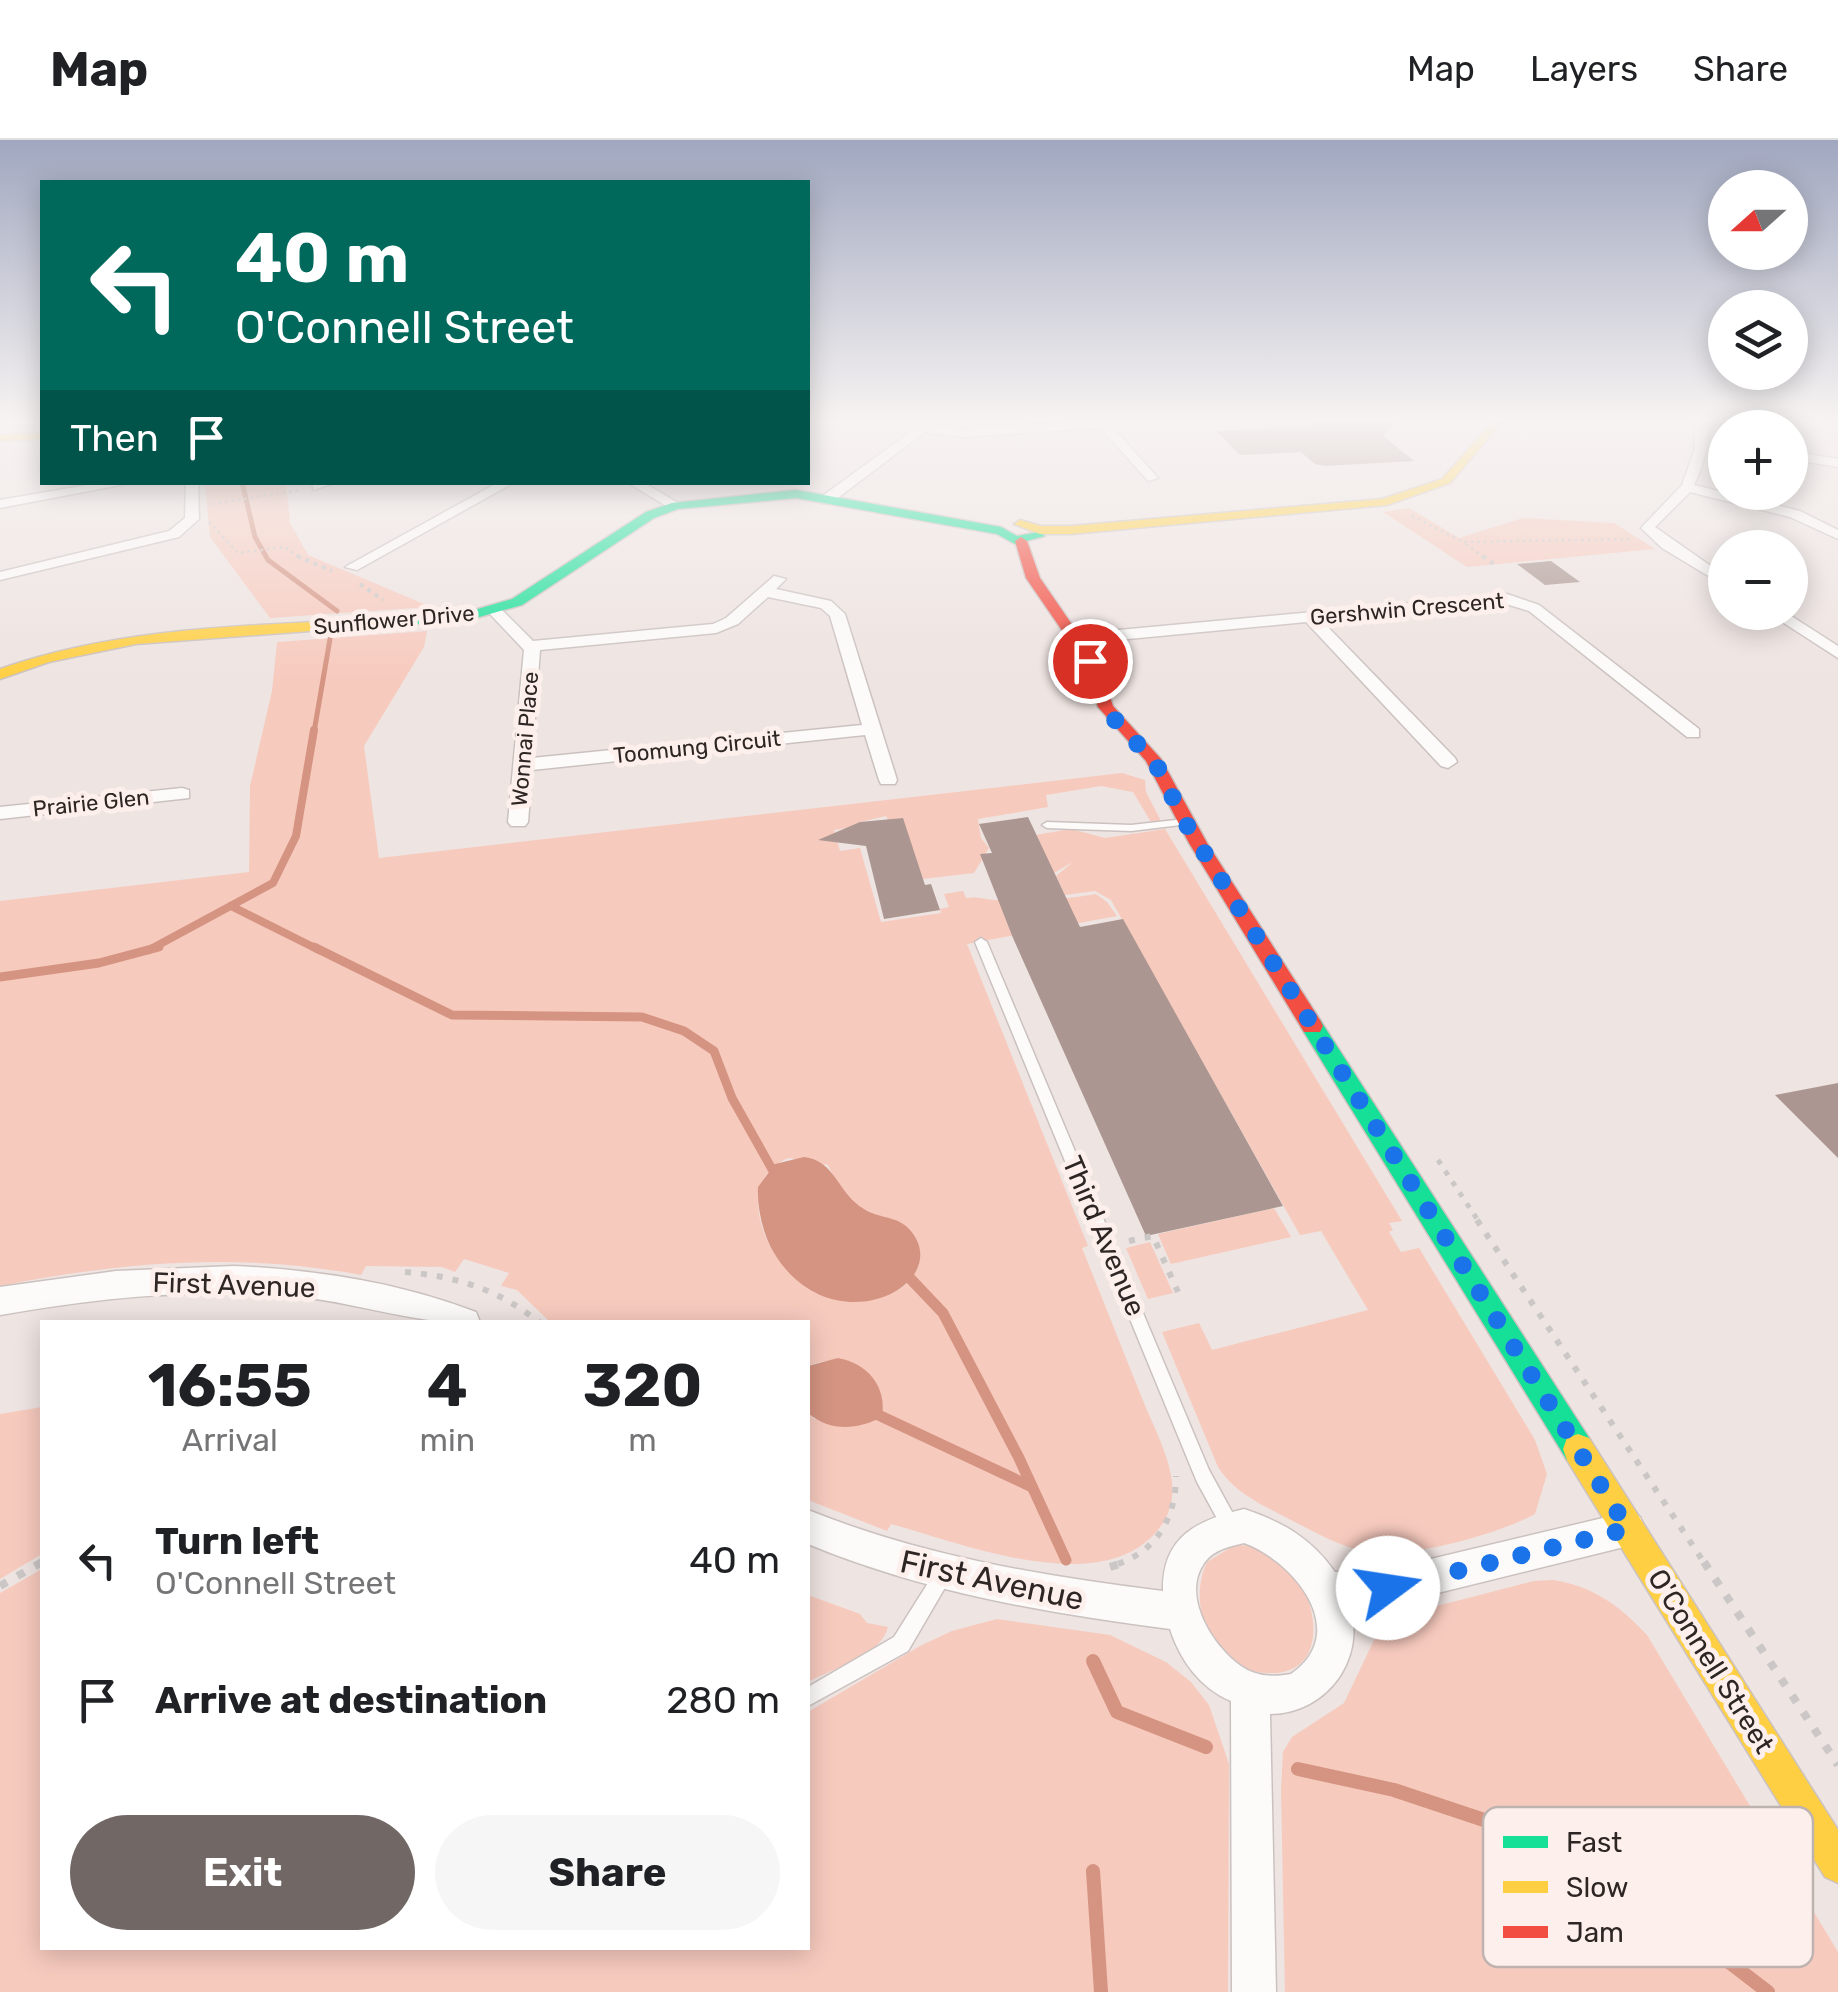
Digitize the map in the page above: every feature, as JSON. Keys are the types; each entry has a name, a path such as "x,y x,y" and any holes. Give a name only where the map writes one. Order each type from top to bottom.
{"street":[{"path":"0,576 174,534 192,518 192,506"},
{"path":"345,570 464,506"},
{"name":"Sunflower Drive","path":"0,674 47,655 102,642 495,611 517,602 650,515 675,506"},
{"name":"Sunflower Drive","path":"863,506 1021,534 1353,506"},
{"path":"1671,506 1649,524 1658,538 1708,571"},
{"path":"1769,506 1787,511 1833,540"},
{"name":"O'Connell Street","path":"1021,534 1033,578 1095,672 1106,707 1120,727 1154,760 1185,822 1802,1807"},
{"path":"347,548 376,554"},
{"path":"531,646 716,628 773,586 826,604 837,614 888,780"},
{"name":"Gershwin Crescent","path":"1076,640 1493,598 1516,600 1534,608 1694,733"},
{"name":"Wonnai Place","path":"495,611 531,646 518,822"},
{"path":"1309,616 1448,762"},
{"path":"1802,630 1838,653"},
{"path":"1816,639 1838,640"},
{"name":"Toomung Circuit","path":"523,766 872,728"},
{"name":"Prairie Glen","path":"0,812 182,794"},
{"name":"First Avenue","path":"0,1301 130,1282 216,1278 319,1286 458,1320"},
{"path":"1231,1527 1258,1529 1285,1541 1309,1562 1326,1590 1334,1634 1322,1672 1291,1694 1250,1692 1230,1682 1198,1652 1181,1612 1181,1575 1194,1548 1216,1531 1231,1527"},
{"name":"First Avenue","path":"810,1528 864,1552 996,1586 1181,1612"},
{"path":"1326,1590 1388,1588 1628,1529"},
{"path":"1250,1692 1254,1992"},
{"name":"O'Connell Street","path":"1813,1824 1838,1864"}],"lane":[{"path":"1047,824 1131,828 1185,822"},
{"name":"Third Avenue","path":"982,942 1203,1476 1231,1527"},
{"path":"810,1697 902,1644 944,1573"}],"path":[{"path":"1411,516 1464,542 1496,566"},
{"path":"207,520 238,553 285,547 299,558 345,570"},
{"path":"1464,542 1658,538"},
{"path":"360,584 380,596 391,612"},
{"path":"1436,1155 1838,1765"},
{"path":"1121,1243 1153,1236 1178,1292"},
{"path":"400,1271 445,1275 508,1297 537,1320"},
{"path":"1103,1569 1132,1559 1166,1528 1176,1500 1176,1471"},
{"path":"0,1586 40,1563"}],"shaded area":[{"path":"207,506 288,506 290,523 308,555 431,607 270,618 210,537"},
{"path":"1409,508 1459,538 1523,518 1614,523 1655,549 1467,567 1383,512"},
{"path":"427,631 424,647 364,746 379,858 1122,773 1145,780 1146,792 1161,821 1151,822 1133,792 1101,786 1046,795 1048,807 978,819 981,838 989,848 974,873 923,879 902,818 888,820 886,816 834,830 840,851 860,848 881,922 941,913 940,909 949,907 944,894 963,891 966,898 998,900 1096,894 1117,916 967,944 1088,1246 1082,1248 1168,1462 1171,1502 1157,1531 1132,1551 1102,1561 1067,1564 992,1553 891,1524 887,1531 810,1501 810,1415 814,1419 871,1422 881,1417 882,1402 871,1378 861,1369 835,1361 810,1365 810,1320 548,1320 517,1290 501,1286 509,1273 464,1259 455,1272 442,1267 366,1266 361,1275 270,1264 180,1263 90,1271 0,1286 0,901 249,872 250,786 272,691 277,642","holes":["789,1158 828,1165 839,1186 867,1211 902,1224 913,1233 920,1252 917,1269 895,1292 872,1299 840,1300 811,1289 788,1270 770,1246 760,1220 759,1194 768,1172"]},
{"path":"1071,829 1105,838 1165,829 1402,1221 1389,1223 1393,1230 1389,1232 1401,1252 1419,1248 1535,1440 1547,1474 1535,1514 1450,1544 1403,1552 1363,1551 1333,1541 1257,1502 1232,1484 1218,1467 1162,1332 1199,1323 1212,1350 1368,1310 1321,1231 1300,1235 1111,900 1095,891 1065,895 1056,876 1073,862 1054,873 1036,835"},
{"path":"804,1157 823,1164 855,1203 900,1222 911,1231 920,1251 916,1271 902,1287 881,1298 854,1302 826,1297 798,1282 774,1253 761,1221 758,1187 775,1164"},
{"path":"1274,1208 1291,1237 1171,1264 1158,1234"},
{"path":"1150,1242 1173,1293 1148,1299 1126,1248"},
{"path":"838,1358 858,1365 878,1386 882,1417 844,1427 816,1419 810,1414 810,1365"},
{"path":"40,1407 40,1555 0,1579 0,1414"},
{"path":"1235,1545 1264,1550 1280,1560 1299,1581 1313,1626 1308,1654 1299,1665 1267,1673 1248,1669 1231,1661 1208,1633 1202,1616 1201,1579 1207,1562"},
{"path":"40,1570 40,1950 810,1950 810,1711 920,1646 952,1631 997,1619 1110,1635 1166,1662 1191,1682 1209,1705 1229,1764 1228,1992 0,1992 0,1593"},
{"path":"1553,1580 1581,1587 1627,1615 1647,1635 1751,1807 1483,1807 1483,1967 1813,1967 1813,1911 1838,1952 1838,1992 1285,1992 1281,1790 1283,1752 1292,1737 1344,1703 1374,1640 1406,1614 1534,1581"},
{"path":"810,1596 860,1614 867,1623 888,1627 876,1646 810,1681"}],"building":[{"path":"1551,561 1580,582 1545,585 1517,564"},
{"path":"1028,817 1080,927 1123,919 1283,1206 1146,1236 1013,938 980,854 992,853 979,824"},
{"path":"903,818 925,885 931,884 940,910 884,919 866,846 818,840 860,822"},
{"path":"1838,1083 1838,1158 1775,1095"}],"waterway":[{"path":"248,506 255,537 268,560 337,611"},
{"path":"314,732 330,639"},
{"path":"150,949 273,883 296,836 314,730"},
{"path":"231,906 319,950"},
{"path":"150,949 159,947"},
{"path":"314,947 452,1015 642,1017 684,1031 714,1051 732,1098 777,1178"},
{"path":"0,977 99,963 150,949"},
{"path":"904,1272 943,1313 1019,1458 1066,1560"},
{"path":"872,1412 1032,1487"},
{"path":"1093,1661 1117,1712 1206,1747"},
{"path":"1298,1769 1394,1790 1483,1820"},
{"path":"1093,1871 1101,1992"},
{"path":"1735,1967 1768,1992"}],"traffic: fast":[{"path":"371,623 465,617 517,602 650,515 675,506"},
{"path":"865,506 1001,531 1015,540 1039,536"},
{"path":"1312,1026 1578,1449"}],"traffic: slow":[{"path":"1020,524 1040,530 1071,530 1334,506"},
{"path":"0,674 89,647 136,640 371,623"},
{"path":"1578,1449 1802,1807"},
{"path":"1813,1824 1838,1864"}],"traffic: jam":[{"path":"1021,541 1033,578 1090,661 1106,707 1153,759 1198,843 1312,1026"}],"route":[{"path":"1090,661 1106,707 1120,727 1154,760 1185,822 1628,1529 1388,1588"}]}
